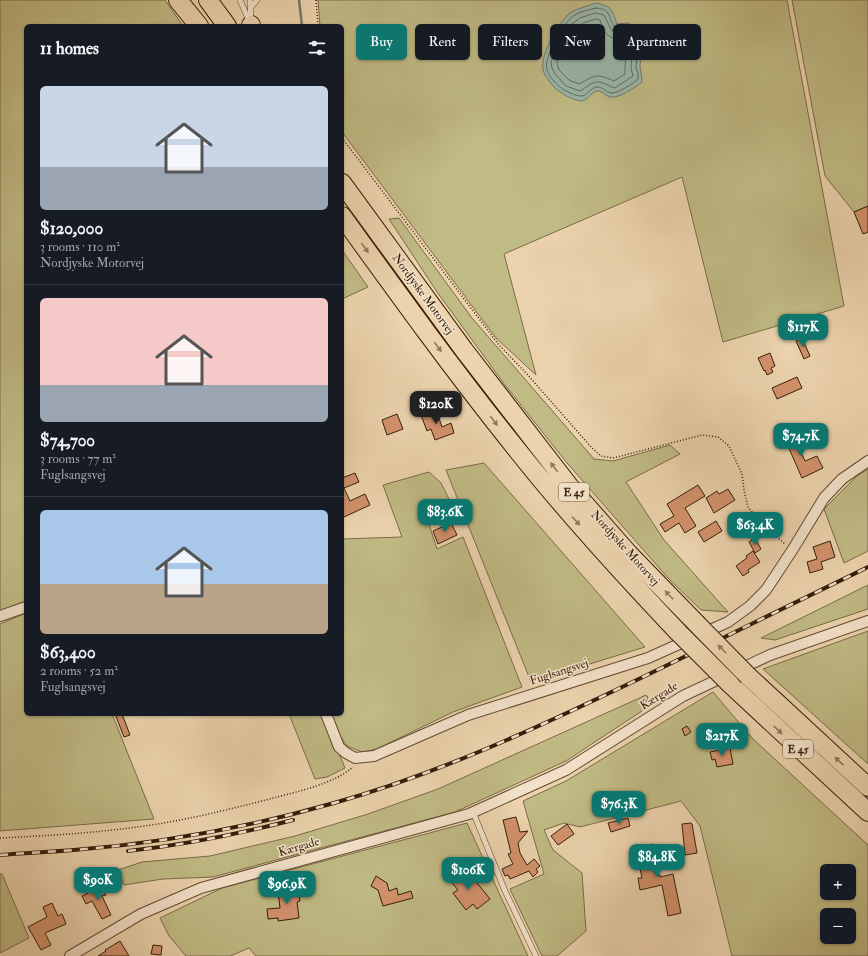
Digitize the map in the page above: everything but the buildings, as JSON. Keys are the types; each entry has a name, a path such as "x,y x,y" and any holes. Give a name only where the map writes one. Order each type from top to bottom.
{"highway":[{"path":"178,0 197,24"},
{"path":"185,0 203,24"},
{"path":"208,0 226,24"},
{"path":"344,173 464,350"},
{"name":"Nordjyske Motorvej","path":"344,186 464,350 570,487 628,554 748,676 868,787"},
{"name":"Nordjyske Motorvej","path":"344,219 419,322 518,451 575,520 678,632 730,684 868,812"}],"street":[{"name":"Fuglsangsvej","path":"365,757 374,756 468,715 648,658 728,622 750,606 766,590 824,498 842,479 868,461"},
{"path":"0,616 24,608"},
{"name":"Kærgade","path":"73,955 141,914 201,888 473,812 566,770 683,696 770,655 868,620"},
{"path":"327,716 339,747 355,758 365,757"}],"lane":[{"path":"240,0 250,24"},
{"path":"250,0 251,24"},
{"path":"251,7 257,0"},
{"path":"473,812 505,890 536,956"}],"path":[{"path":"316,0 318,24"},
{"path":"344,141 499,345 527,374 591,447 601,456 613,458 702,435 718,437 729,446 736,460 742,474 748,507 763,525 780,541 793,549"},
{"path":"0,838 137,827 227,810 298,791 330,780 349,771 365,757"}],"shaded area":[{"path":"0,0 165,0 182,24 24,24 24,602 0,611"},
{"path":"318,0 787,0 844,306 723,342 682,177 504,254 536,375 496,338 344,135 344,24 320,24"},
{"path":"792,0 868,0 868,206 854,212 825,176"},
{"path":"399,218 472,318 594,459 613,461 670,445 680,454 626,482 664,540 728,612 701,610 668,578 567,463 505,385 437,292 389,219"},
{"path":"344,253 368,287 344,298"},
{"path":"484,463 645,647 531,682 446,470"},
{"path":"868,469 868,551 844,563 824,509 857,476"},
{"path":"429,472 441,483 455,511 429,524 437,549 463,537 522,687 453,712 377,749 362,752 347,746 335,729 329,716 344,716 344,539 402,537 383,485"},
{"path":"868,585 868,609 775,640 761,638"},
{"path":"24,614 24,716 113,716 154,819 0,831 0,624"},
{"path":"868,631 868,764 763,669"},
{"path":"713,692 753,739 868,845 868,956 732,956 700,826 681,801 580,827 564,823 544,830 553,850 582,873 586,931 557,956 542,956 510,889 544,874 523,801 566,781"},
{"path":"646,695 648,697 642,711 566,761 455,812 213,877 163,879 124,885 118,870 142,862 210,856 295,836 368,814 438,789"},
{"path":"290,716 324,716 345,768 327,777 315,779"},
{"path":"467,823 528,956 256,956 249,948 230,956 186,956 169,936 160,918 222,888"},
{"path":"0,874 2,874 29,938 0,953"}],"water":[{"path":"596,3 611,9 617,24 613,24 613,60 641,60 642,82 618,96 610,97 596,91 584,101 581,101 559,92 547,79 543,69 543,63 544,55 550,41 550,60 605,60 605,24 560,24 570,13"}],"waterway":[{"path":"299,0 302,24"}],"railway":[{"path":"0,855 107,847 206,833 302,812 374,791 452,763 568,713 868,567"},
{"path":"128,851 169,846 252,830 293,820"}]}
